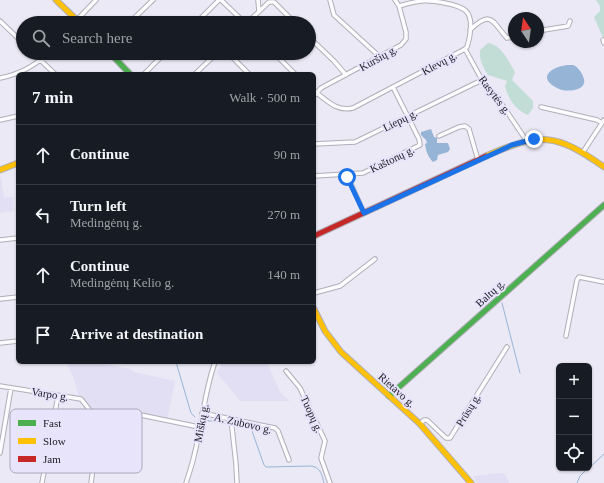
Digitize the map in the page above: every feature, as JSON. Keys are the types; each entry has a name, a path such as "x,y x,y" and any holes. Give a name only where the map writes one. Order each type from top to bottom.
{"street":[{"path":"56,0 71,16"},
{"path":"82,16 96,0"},
{"path":"136,16 153,0"},
{"path":"203,16 220,0 238,16"},
{"path":"258,0 259,11"},
{"path":"330,0 334,15 380,58"},
{"name":"Kuršių g.","path":"316,92 401,45 406,39 406,35 399,6 395,0"},
{"name":"Klevų g.","path":"316,94 337,107 348,109 394,87 465,49 468,43 470,20 468,13 459,7 442,2 423,0 399,6"},
{"path":"254,16 268,2 274,2 288,16"},
{"path":"470,30 478,22 488,19 496,23 508,38"},
{"path":"0,21 16,36"},
{"path":"544,30 568,26 570,21"},
{"path":"316,44 346,75"},
{"name":"Rasytės g.","path":"465,49 482,80 499,100 526,140"},
{"path":"19,72 40,60 53,72"},
{"path":"117,60 128,72"},
{"path":"146,72 158,60"},
{"path":"199,70 210,60"},
{"path":"235,60 247,72"},
{"path":"281,60 293,72"},
{"path":"0,78 16,73"},
{"name":"Liepų g.","path":"316,144 355,142 482,80"},
{"path":"394,87 408,116"},
{"path":"541,107 603,122 583,152"},
{"path":"0,120 16,116"},
{"name":"Kaštonų g.","path":"316,176 347,175 366,172 418,146 420,143 408,116"},
{"path":"439,136 459,126 465,126 469,129 477,161"},
{"path":"316,235 512,145 526,140 541,139 557,141 570,145 604,167"},
{"path":"0,170 16,164"},
{"path":"347,175 364,213"},
{"name":"Baltų g.","path":"389,396 604,205"},
{"path":"0,240 16,238"},
{"path":"316,292 340,286 375,259"},
{"path":"566,336 577,280 579,277 604,282"},
{"path":"0,299 16,297"},
{"name":"Rietavo g.","path":"316,313 325,331 335,345 349,360 420,424 471,483"},
{"path":"0,343 16,341"},
{"name":"Prūsų g.","path":"420,424 424,420 427,420 446,438 450,438 507,348"},
{"name":"Miškų g.","path":"186,483 195,455 199,427 214,364"},
{"name":"Tuopų g.","path":"286,371 300,388 325,441 321,458 330,483"},
{"name":"Varpo g.","path":"0,386 80,399 88,409"},
{"path":"0,453 11,388"},
{"path":"56,409 58,396"},
{"name":"A. Zubovo g.","path":"202,413 275,428 278,431 289,460"},
{"path":"142,415 199,427"},
{"path":"231,419 237,483"},
{"path":"42,483 44,473"},
{"path":"91,483 92,473"}],"shaded area":[{"path":"0,178 4,198 13,197 14,211 0,213"},
{"path":"67,364 103,364 130,369 134,372 175,381 167,422 142,417 142,409 87,409 80,400 73,376"},
{"path":"222,364 268,364 280,392 290,401 240,401 217,373"},
{"path":"500,473 505,474 509,483 477,483 473,476"}],"green space":[{"path":"596,0 604,0 604,40 594,17 600,11 600,6"},
{"path":"488,43 493,44 501,50 515,72 512,80 533,101 533,108 528,115 516,107 510,100 505,86 507,81 488,75 484,69 480,50"}],"water":[{"path":"567,65 575,66 583,75 583,86 576,90 568,91 557,88 548,80 548,73 556,68"},
{"path":"431,129 434,137 437,138 437,143 448,143 450,149 448,152 438,155 437,160 433,162 427,151 425,144 427,143 426,140 421,135 421,132"}],"waterway":[{"path":"502,303 520,373"},
{"path":"177,364 191,413 195,417"},
{"path":"204,420 228,424"},
{"path":"235,425 249,428 252,431 266,467 312,466 319,470 324,483"},
{"path":"592,465 604,454"},
{"path":"577,483 580,476 585,471"}],"traffic: fast":[{"path":"117,60 128,72"},
{"path":"389,396 604,205"}],"traffic: slow":[{"path":"56,0 73,16"},
{"path":"486,156 520,143 534,140 547,140 560,142 573,148 604,167"},
{"path":"0,170 16,164"},
{"path":"316,313 325,331 341,352 420,424 471,483"}],"traffic: jam":[{"path":"316,235 486,156"}],"route":[{"path":"347,177 364,213 512,145 534,139"}]}
